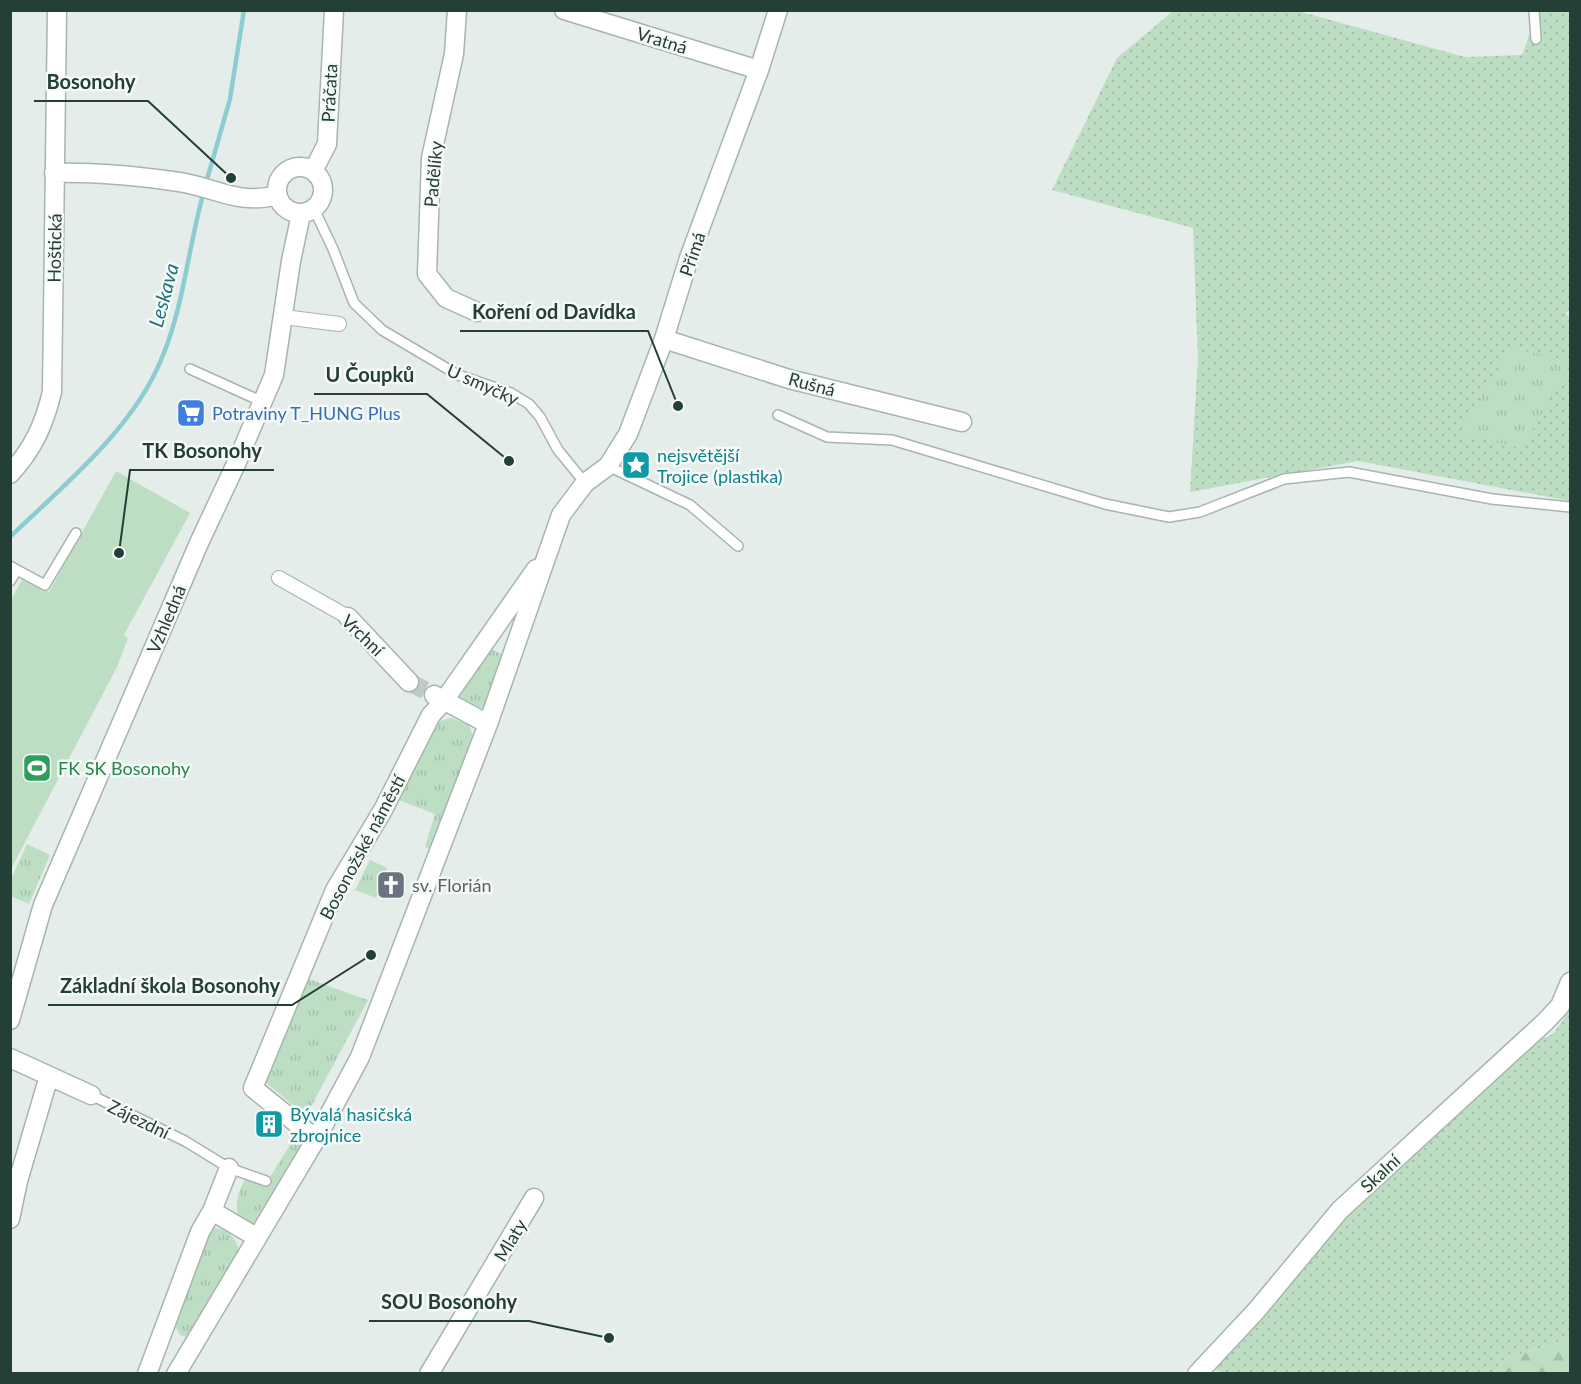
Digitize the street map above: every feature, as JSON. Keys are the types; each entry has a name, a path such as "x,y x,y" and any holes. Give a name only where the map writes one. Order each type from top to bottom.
{"street":[{"name":"Hoštická","path":"10,474 32,448 45,421 52,392 57,10"},
{"name":"Práčata","path":"313,171 327,144 334,10"},
{"name":"Padělíky","path":"457,10 454,54 430,158 427,274 446,298 477,312"},
{"name":"Vratná","path":"564,10 759,70"},
{"name":"Přímá","path":"585,483 608,466 628,434 664,339 689,258 759,70 778,10"},
{"path":"302,167 313,171 320,179 323,190 321,201 308,211 286,209 277,195 279,181 288,170 302,167"},
{"path":"54,173 104,174 203,189 249,200 277,195"},
{"name":"Vzhledná","path":"10,1020 43,905 274,375 291,261 308,211"},
{"path":"284,316 339,324"},
{"name":"Rušná","path":"664,339 789,379 962,422"},
{"name":"Bosonožské náměstí","path":"176,1374 316,1139 368,1037 488,724 544,558 561,515 585,483"},
{"name":"Bosonožské náměstí","path":"316,1139 253,1088 335,890 383,810 439,698 544,558"},
{"name":"Vrchní","path":"279,578 348,617 409,682"},
{"path":"439,698 488,724"},
{"name":"Skalní","path":"1197,1374 1256,1311 1340,1210 1546,1021 1560,1006 1570,982"},
{"name":"Zájezdní","path":"10,1058 91,1095"},
{"path":"10,1219 18,1181 50,1076"},
{"path":"147,1374 200,1233 212,1211 229,1168"},
{"name":"Mlaty","path":"429,1374 534,1198"},
{"path":"212,1211 256,1237"},
{"path":"160,1341 187,1354"}],"lane":[{"path":"1534,10 1536,39"},
{"name":"U smyčky","path":"308,211 333,249 354,303 382,330 458,375 511,393 529,405 540,417 558,450 585,483"},
{"path":"190,369 263,402"},
{"path":"778,416 827,437 892,440 1106,504 1169,517 1200,512 1284,479 1349,472 1492,499 1570,507"},
{"path":"608,466 690,505 738,546"},
{"path":"10,581 14,568 45,585 76,533"},
{"name":"Zájezdní","path":"91,1095 185,1141 229,1168 266,1181"}],"green space":[{"path":"1173,11 1298,11 1465,57 1522,55 1538,11 1570,11 1570,309 1566,313 1570,319 1570,501 1358,461 1190,492 1198,359 1193,228 1052,190 1117,58"},
{"path":"1511,348 1570,361 1522,448 1459,434"},
{"path":"116,471 190,513 124,635 128,638 117,667 11,869 11,600 23,578 49,592"},
{"path":"489,648 505,656 486,710 457,696"},
{"path":"451,718 469,725 473,736 433,850 425,847 435,814 396,799 440,721"},
{"path":"27,844 50,855 29,904 10,896 11,879"},
{"path":"370,860 387,868 376,898 355,890"},
{"path":"306,978 368,1000 306,1116 264,1081"},
{"path":"1570,1010 1570,1339 1504,1359 1494,1373 1226,1374 1211,1368 1341,1220 1528,1045 1553,1034"},
{"path":"295,1137 302,1143 251,1227 239,1218 237,1212 238,1198 245,1178 265,1185"},
{"path":"212,1228 218,1228 231,1235 240,1253 193,1333 186,1337 180,1335 174,1323 202,1241"},
{"path":"1570,1339 1570,1373 1494,1373 1504,1359"}],"waterway":[{"name":"Leskava","path":"206,183 230,99 244,10"},
{"name":"Leskava","path":"10,537 95,455 133,410 148,386 169,340 204,191"}],"tunnel":[{"path":"409,682 434,695"}],"place":[{"name":"Bosonohy","path":"231,178"},
{"name":"Koření od Davídka","path":"678,406"},
{"name":"Potraviny T_HUNG Plus","path":"191,413"},
{"name":"U Čoupků","path":"509,461"},
{"name":"nejsvětější Trojice (plastika)","path":"636,465"},
{"name":"TK Bosonohy","path":"119,553"},
{"name":"FK SK Bosonohy","path":"37,768"},
{"name":"sv. Florián","path":"391,885"},
{"name":"Základní škola Bosonohy","path":"371,955"},
{"name":"Bývalá hasičská zbrojnice","path":"269,1124"},
{"name":"SOU Bosonohy","path":"609,1338"}]}
